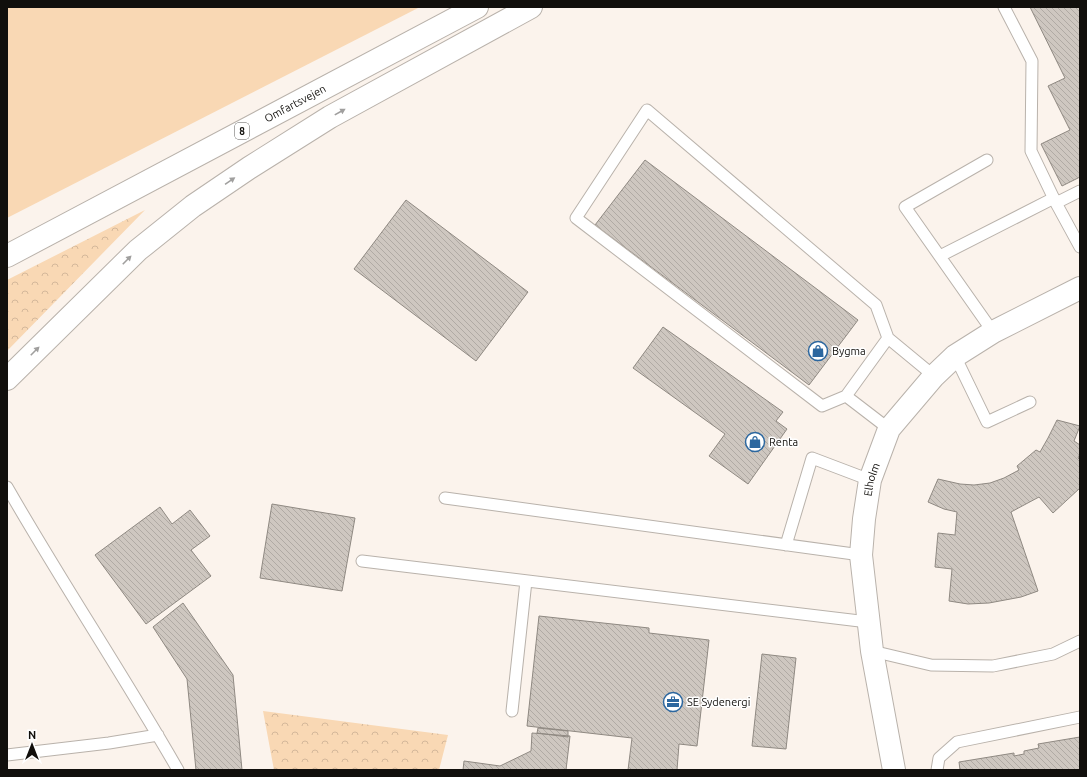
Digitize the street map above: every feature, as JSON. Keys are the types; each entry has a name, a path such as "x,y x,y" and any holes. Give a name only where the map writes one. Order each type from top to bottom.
{"main road":[{"name":"Omfartsvejen","path":"7,256 477,7"},
{"path":"7,379 138,250 193,206 249,168 330,117 531,7"},
{"name":"Elholm","path":"894,770 872,651 861,555 864,519 870,480 889,429 934,376 955,356 993,332 1080,288"}],"lane":[{"path":"1004,7 1032,61 1031,151 1055,201 1080,247"},
{"path":"888,338 846,396 822,406 576,218 647,110 876,305 888,338 934,376"},
{"path":"987,160 905,207 993,332"},
{"path":"940,256 1055,201 1080,191"},
{"path":"955,356 987,422 1030,402"},
{"path":"846,396 889,429"},
{"path":"786,544 812,458 870,480"},
{"path":"7,487 38,542 158,735 178,770"},
{"path":"445,498 861,555"},
{"path":"362,561 868,622"},
{"path":"512,711 526,581"},
{"path":"872,651 932,665 993,666 1053,654 1080,641"},
{"path":"937,770 939,758 957,742 1080,717"},
{"path":"7,755 109,743 158,735"}],"green space":[{"path":"7,7 420,7 7,218"},
{"path":"145,210 7,351 7,280"},
{"path":"263,711 448,735 439,770 274,770"}],"building":[{"path":"1030,7 1080,7 1080,177 1062,186 1041,144 1070,130 1048,86 1065,78"},
{"path":"645,160 858,320 809,385 595,225"},
{"path":"406,200 528,292 476,361 354,269"},
{"path":"663,327 783,412 776,421 787,429 748,484 709,456 725,434 633,368"},
{"path":"1057,420 1080,426 1074,441 1080,445 1080,454 1078,458 1080,460 1080,488 1053,513 1039,497 1011,512 1038,591 1021,597 989,603 968,604 949,601 952,569 935,567 938,533 955,535 957,512 944,509 928,502 938,479 960,484 974,485 990,483 1004,478 1019,470 1017,466 1036,450 1040,452"},
{"path":"272,504 355,518 342,591 260,578"},
{"path":"160,507 172,524 190,510 210,536 191,550 211,576 146,624 95,555"},
{"path":"183,603 233,675 242,770 196,770 187,679 153,627"},
{"path":"539,616 649,628 649,633 709,640 697,746 679,744 677,770 628,770 632,738 527,726"},
{"path":"762,654 796,658 786,749 752,746"},
{"path":"538,728 568,731 568,737 537,733"},
{"path":"532,733 570,736 566,770 463,770 464,761 500,766 531,751"},
{"path":"1080,737 1080,770 960,770 959,762 1014,753 1014,756 1024,754 1024,751 1039,748 1038,744"}],"place":[{"name":"Bygma","path":"818,351"},
{"name":"Renta","path":"755,442"},
{"name":"SE Sydenergi","path":"673,702"}]}
